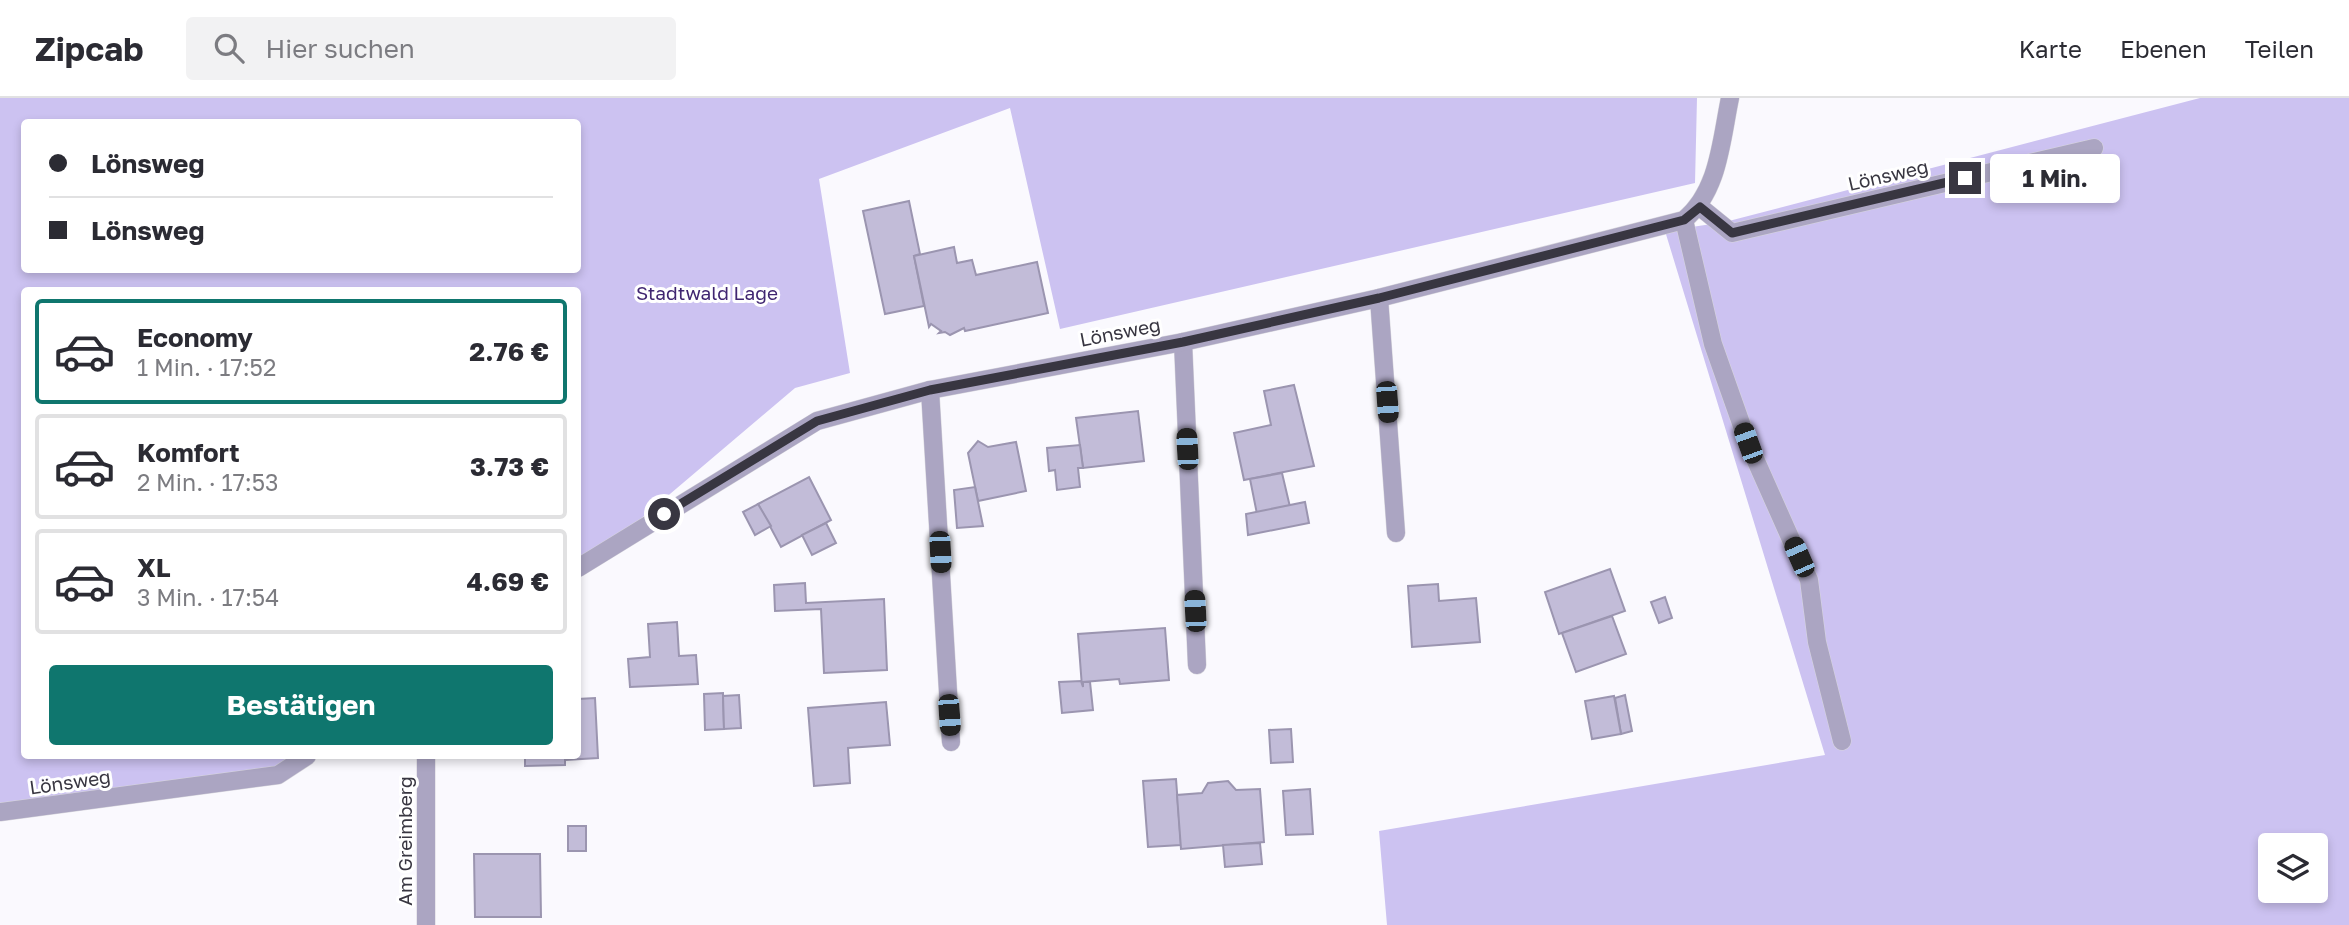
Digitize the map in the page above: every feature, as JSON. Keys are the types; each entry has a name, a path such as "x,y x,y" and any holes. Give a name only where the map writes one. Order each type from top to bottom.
{"street":[{"name":"Lönsweg","path":"581,566 817,421 930,390 1183,342 1379,298 1684,220 1700,207 1711,186 1730,98"},
{"name":"Lönsweg","path":"1700,207 1732,233 2094,148"},
{"path":"1684,220 1717,356 1748,443 1809,580 1817,642 1842,741"},
{"path":"1379,298 1396,533"},
{"path":"1183,342 1197,665"},
{"path":"930,390 951,742"},
{"name":"Lönsweg","path":"0,812 278,775 302,759"},
{"name":"Am Greimberg","path":"426,759 426,925"}],"green space":[{"name":"Stadtwald Lage","path":"0,98 1697,98 1695,183 1060,329 1010,108 819,179 850,373 795,388 581,569 581,287 21,287 21,759 295,759 250,781 0,808"},
{"path":"2200,98 2349,98 2349,925 1387,925 1379,831 1825,755 1665,231 1725,222"}],"building":[{"path":"909,201 920,254 914,256 924,306 885,314 863,211"},
{"path":"954,247 957,263 972,260 976,275 1037,262 1048,313 965,331 964,328 950,335 939,333 941,331 931,324 929,327 914,256"},
{"path":"1294,385 1314,466 1244,480 1234,433 1271,425 1264,391"},
{"path":"1138,411 1144,461 1083,468 1076,418"},
{"path":"978,441 988,447 1016,442 1026,491 978,501 968,453"},
{"path":"1080,445 1083,468 1078,468 1080,487 1057,490 1055,470 1049,471 1047,448"},
{"path":"1282,473 1290,507 1257,514 1250,479"},
{"path":"809,477 831,520 781,547 758,504"},
{"path":"975,487 983,526 957,528 954,490"},
{"path":"1305,502 1309,523 1248,535 1246,514"},
{"path":"758,504 771,526 755,535 743,512"},
{"path":"826,523 836,543 812,555 802,535"},
{"path":"1610,569 1625,611 1559,634 1545,592"},
{"path":"805,583 806,603 884,599 887,670 824,673 821,609 775,611 774,585"},
{"path":"1438,584 1439,601 1476,598 1480,642 1412,647 1408,586"},
{"path":"1665,597 1672,618 1659,623 1651,602"},
{"path":"1612,616 1626,654 1576,672 1562,633"},
{"path":"677,622 679,656 696,655 698,684 630,687 628,659 650,657 648,624"},
{"path":"1165,628 1169,680 1120,684 1119,679 1083,682 1082,687 1078,634"},
{"path":"1081,681 1083,687 1083,682 1090,682 1093,710 1062,713 1059,682"},
{"path":"723,693 724,729 705,730 704,694"},
{"path":"739,695 741,728 724,729 723,696"},
{"path":"1625,695 1632,731 1621,734 1615,698"},
{"path":"1614,696 1621,734 1592,739 1585,701"},
{"path":"595,698 598,758 565,760 565,765 525,766 525,759 581,759 581,699"},
{"path":"886,702 890,745 848,748 850,783 814,786 808,708"},
{"path":"1291,729 1293,762 1271,763 1269,730"},
{"path":"1176,779 1181,845 1148,847 1143,781"},
{"path":"1228,781 1236,790 1260,789 1264,842 1181,849 1177,795 1202,793 1208,783"},
{"path":"1310,789 1313,834 1286,835 1283,791"},
{"path":"568,826 586,826 586,851 568,851"},
{"path":"1260,843 1262,864 1225,867 1223,845"},
{"path":"474,854 540,854 541,917 475,917"}],"route":[{"path":"664,514 817,421 930,390 1183,342 1379,298 1684,220 1700,207 1732,233 1965,178"}]}
